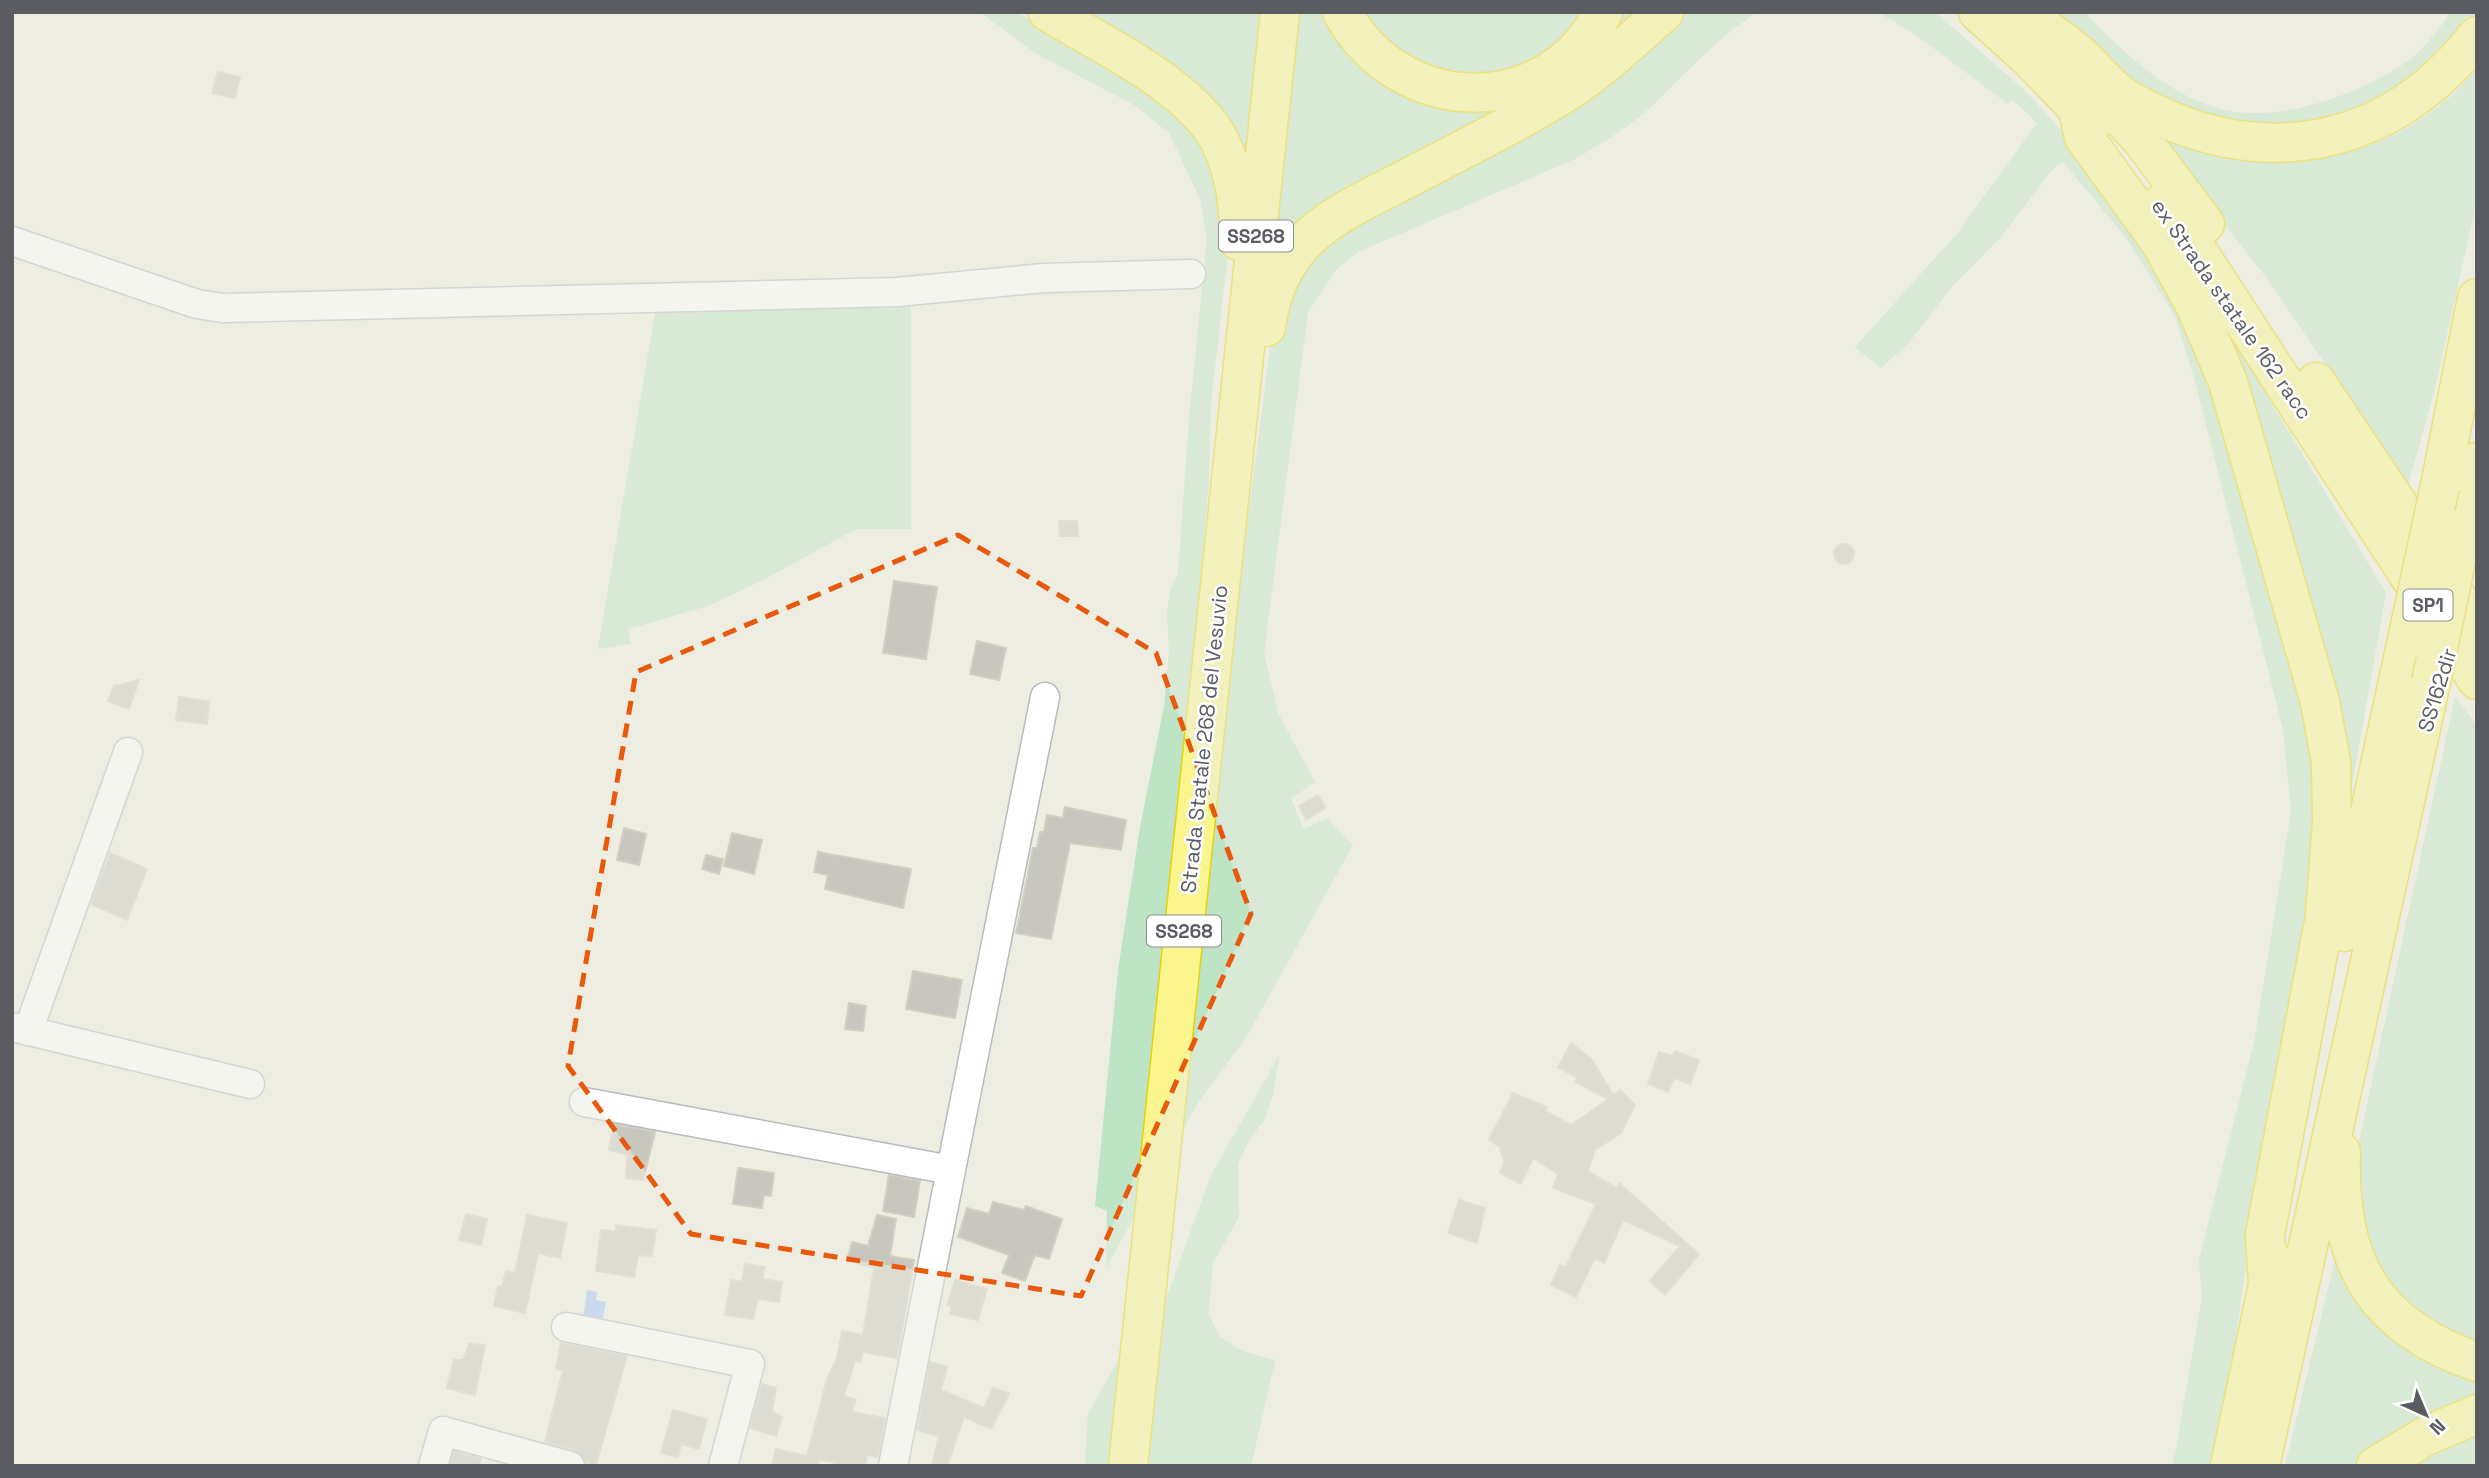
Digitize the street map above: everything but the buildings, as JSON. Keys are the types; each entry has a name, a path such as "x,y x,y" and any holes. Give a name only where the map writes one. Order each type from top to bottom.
{"highway":[{"path":"1048,12 1126,58 1177,93 1211,128 1231,165 1239,237 1230,374 1233,459"},
{"name":"Strada Statale 268 del Vesuvio","path":"1128,1466 1280,12"},
{"path":"1342,12 1369,51 1388,66 1421,85 1468,95 1505,90 1542,76 1572,54 1596,26 1603,12"},
{"path":"1226,524 1247,441 1268,310 1277,280 1295,253 1326,222 1349,205 1401,181 1562,96 1664,12"},
{"path":"1954,12 2030,59"},
{"name":"ex Strada statale 162 racc","path":"1978,12 2077,106 2150,189 2391,521"},
{"path":"2018,12 2079,54 2131,102 2188,127 2228,140 2264,144 2328,138 2373,123 2417,99 2459,59 2477,36"},
{"name":"ex Strada statale 162 racc","path":"2018,12 2096,89 2182,189 2391,521"},
{"path":"2077,106 2084,136 2161,243 2196,307 2228,382 2320,702 2330,762 2332,822 2325,916 2265,1235 2268,1284"},
{"path":"2230,1466 2440,486 2477,298"},
{"path":"2435,688 2477,461"},
{"path":"2391,521 2444,551 2470,619"},
{"name":"SP1","path":"2391,521 2477,680"},
{"name":"SS162dir","path":"2344,1072 2414,758 2435,688 2470,619 2477,563"},
{"path":"2344,1072 2341,1172 2345,1225 2360,1269 2385,1311 2438,1349 2477,1362"},
{"path":"2260,1466 2344,1072"},
{"path":"2376,1466 2426,1436 2477,1414"}],"street":[{"path":"12,240 197,304 222,309 870,293 1044,278 1191,274"},
{"path":"892,1466 1045,697"},
{"path":"128,752 20,1029 250,1084"},
{"path":"584,1102 951,1170"},
{"path":"566,1327 750,1364 723,1466"},
{"path":"433,1466 443,1431 503,1457 570,1466"}],"highlighted area":[{"path":"958,535 1156,653 1251,914 1081,1296 691,1234 568,1066 636,672"}],"green space":[{"path":"980,12 1017,12 1152,93 1180,116 1214,165 1230,236 1211,402 1209,480 1197,623 1136,1214 1106,1268 1107,1211 1095,1206 1118,970 1140,827 1164,706 1169,653 1167,614 1170,590 1178,574 1189,420 1207,240 1200,199 1169,133 1134,105 1035,53"},
{"path":"1060,12 1264,12 1246,180"},
{"path":"1298,12 1321,12 1332,32 1360,65 1460,104 1614,12 1649,12 1271,256"},
{"path":"1352,12 1591,12 1577,32 1510,75 1431,75"},
{"path":"1687,12 1758,12 1727,34 1644,113 1620,131 1577,158 1358,252 1337,269 1308,312 1264,653 1278,713 1315,782 1291,799 1304,829 1327,818 1353,845 1247,1036 1199,1101 1181,1132 1234,626 1275,309 1320,249 1631,61"},
{"path":"1878,12 1935,12 2022,88 2097,168 2186,310 2309,713 2318,857 2253,1219 2233,1357 2210,1466 2173,1466 2202,1298 2199,1260 2255,1038 2291,812 2283,729 2195,381 2175,316 2125,236 2063,162 2052,170 2000,238 1949,290 1908,344 1881,368 1855,347 1956,235 2037,123 2012,99 2008,104 1916,35"},
{"path":"2046,12 2084,12 2161,81 2197,101 2240,113 2291,110 2317,104 2368,84 2390,73 2415,55 2432,38 2451,12 2477,12 2477,31 2454,61 2317,134 2173,112"},
{"path":"2477,69 2477,200 2435,389 2408,485 2266,277 2144,122 2193,145 2223,155 2258,161 2328,157 2362,148 2394,135 2425,117 2452,95"},
{"path":"911,302 911,529 856,529 765,579 708,606 628,629 631,644 598,649 655,313"},
{"path":"2215,309 2386,593 2345,826"},
{"path":"2455,697 2477,726 2477,1353 2381,1287 2351,1179"},
{"path":"1279,1056 1273,1094 1265,1119 1249,1140 1238,1164 1239,1217 1213,1263 1208,1314 1220,1337 1242,1351 1275,1360 1251,1466 1143,1466 1159,1319 1211,1175"},
{"path":"2340,1239 2477,1377 2477,1410 2370,1466 2285,1466"},
{"path":"1120,1357 1112,1466 1085,1466 1088,1414"},
{"path":"2477,1435 2477,1466 2412,1466"}],"water":[{"path":"587,1290 597,1292 596,1300 606,1302 602,1322 583,1319"}]}
